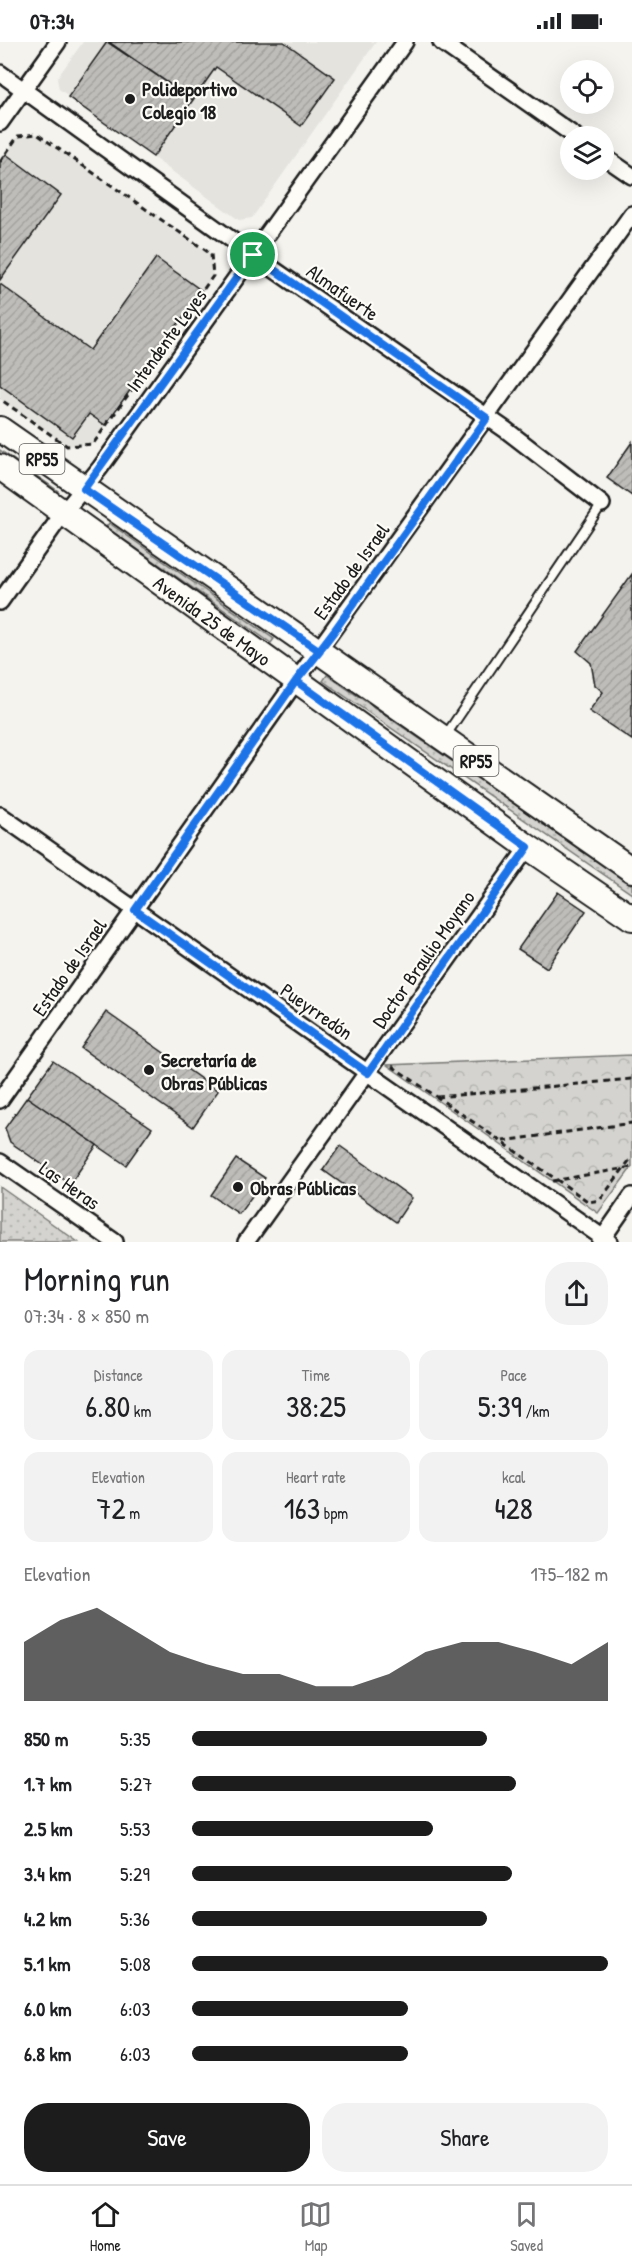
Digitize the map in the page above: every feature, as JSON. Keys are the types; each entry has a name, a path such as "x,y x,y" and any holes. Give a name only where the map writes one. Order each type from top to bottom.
{"main road":[{"name":"Avenida 25 de Mayo","path":"0,429 632,870"},
{"name":"Avenida 25 de Mayo","path":"0,468 528,847 632,918"}],"street":[{"path":"0,123 58,42"},
{"name":"Intendente Leyes","path":"0,602 64,512 84,489 405,42"},
{"path":"441,42 561,126"},
{"name":"Almafuerte","path":"0,73 253,255 487,418 602,504"},
{"path":"614,164 632,176"},
{"name":"Estado de Israel","path":"0,1100 296,681 320,651 632,214"},
{"name":"Pueyrredón","path":"0,815 604,1241"},
{"name":"Doctor Braulio Moyano","path":"246,1242 528,847"},
{"name":"Las Heras","path":"0,1162 115,1242"},
{"path":"604,1241 632,1196"}],"lane":[{"path":"444,739 602,504"}],"path":[{"path":"0,162 18,136 37,134 211,254 213,276 93,444 67,446 0,399"},
{"path":"391,1065 589,1202 600,1200 632,1157"},
{"path":"432,1097 632,1078"},
{"path":"497,1142 632,1123"},
{"path":"552,1181 632,1167"}],"shaded area":[{"path":"83,42 376,42 252,218 239,220 59,89 57,78"},
{"path":"37,134 211,254 213,276 93,444 67,446 0,399 0,162 18,136"}],"green space":[{"path":"0,450 58,491 55,495 0,456"},
{"path":"109,523 274,639 271,643 106,527"},
{"path":"327,675 632,885 632,894 323,681"},
{"path":"632,1055 632,1167 598,1213 387,1065"},
{"path":"0,1187 78,1242 0,1242"}],"building":[{"name":"Polideportivo Colegio 18","path":"107,42 193,100 153,157 68,97"},
{"path":"109,42 284,42 335,78 301,126 216,67 193,100"},
{"path":"6,154 61,195 0,280 0,162"},
{"path":"156,258 202,291 105,425 89,414 72,437 0,385 0,284 90,350"},
{"path":"632,442 632,496 607,478"},
{"path":"632,574 632,740 589,711 603,692 595,685 591,663 577,651"},
{"path":"558,892 586,911 547,968 518,949"},
{"name":"Secretaría de Obras Públicas","path":"106,1012 218,1091 193,1127 81,1048"},
{"name":"Secretaría de Obras Públicas","path":"106,1012 218,1091 193,1127 81,1048"},
{"name":"Secretaría de Obras Públicas","path":"53,1061 152,1128 126,1165 27,1097"},
{"name":"Secretaría de Obras Públicas","path":"53,1061 152,1128 126,1165 27,1097"},
{"path":"27,1097 97,1145 70,1184 10,1142 5,1128"},
{"path":"340,1146 412,1198 396,1222 323,1170"},
{"name":"Obras Públicas","path":"236,1159 265,1178 239,1214 211,1195"},
{"name":"Obras Públicas","path":"236,1159 265,1178 239,1214 211,1195"}],"place":[{"name":"Polideportivo Colegio 18","path":"130,99"},
{"name":"Secretaría de Obras Públicas","path":"149,1070"},
{"name":"Obras Públicas","path":"238,1187"}],"route":[{"path":"253,255 84,489 320,651 296,681 528,847 368,1073 135,910 296,681 320,651 487,418 253,255"}]}
